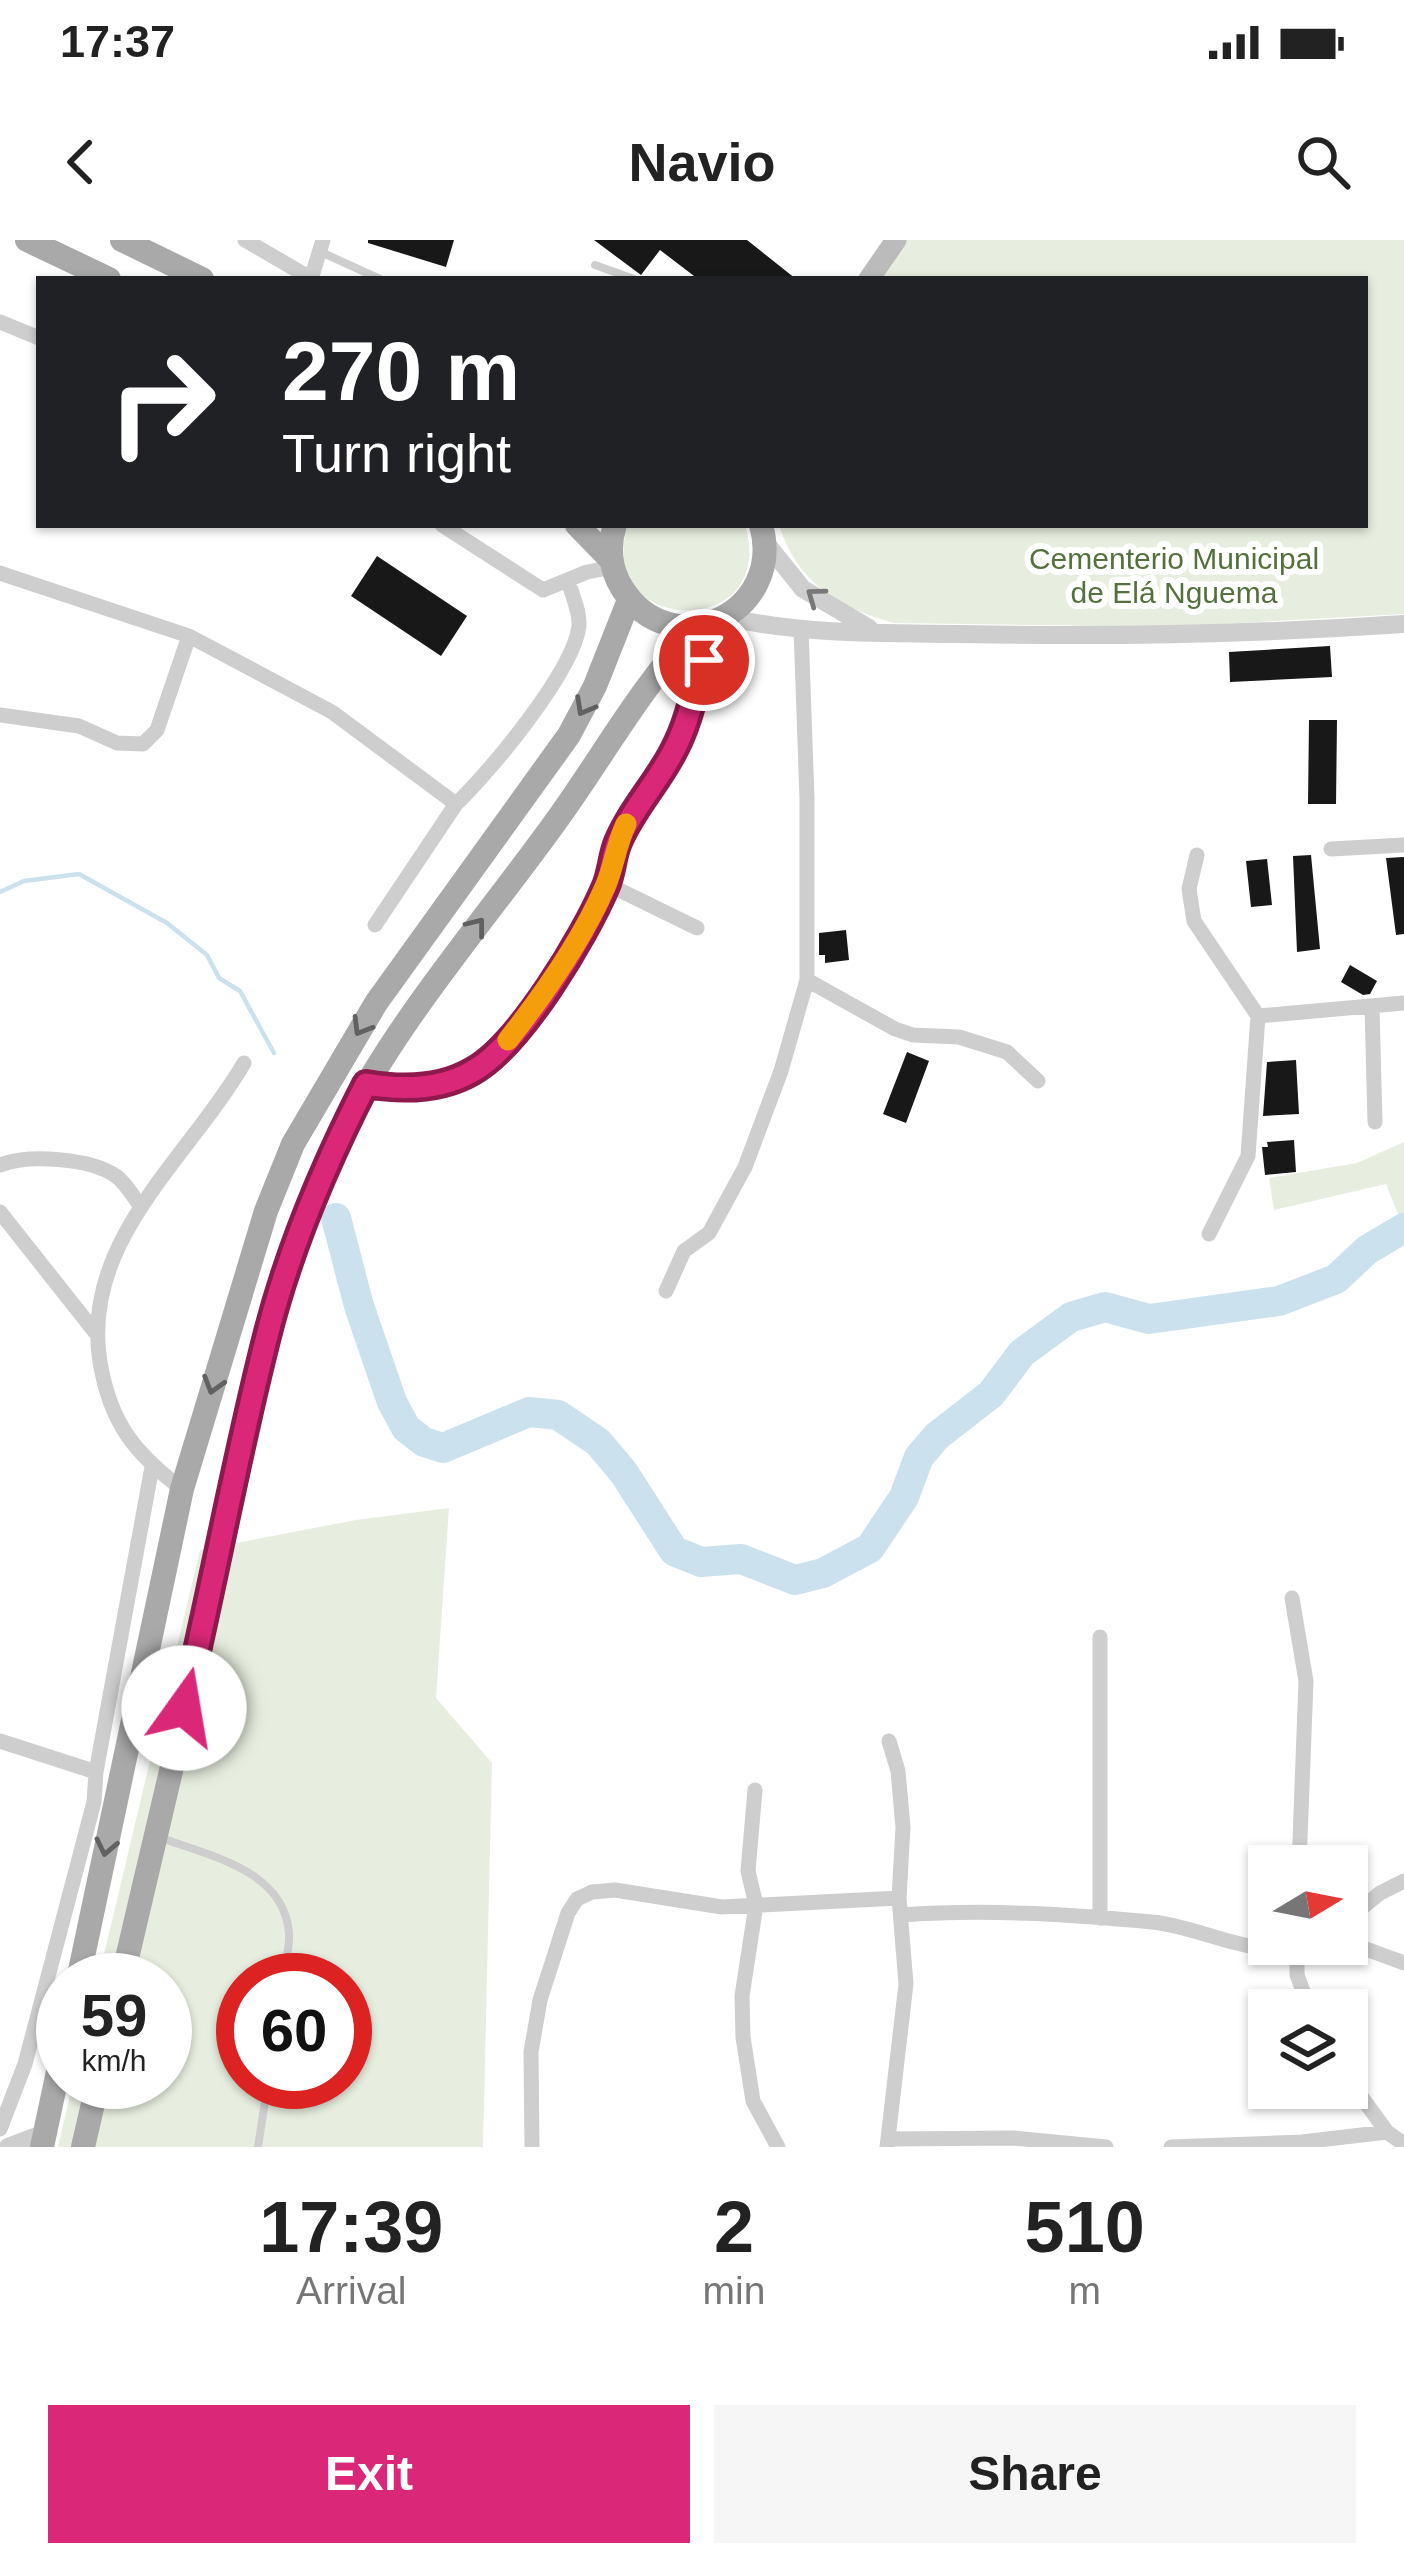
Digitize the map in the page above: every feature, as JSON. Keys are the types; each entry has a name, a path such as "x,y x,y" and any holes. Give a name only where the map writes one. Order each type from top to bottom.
{"main road":[{"path":"28,240 103,276"},
{"path":"122,240 196,276"},
{"path":"871,276 896,240"},
{"path":"580,528 612,563 629,599 661,621 711,622"},
{"path":"612,563 615,528"},
{"path":"128,1953 266,1339 308,1208 366,1084 442,970 561,815 646,685 711,622 743,604 756,586 764,565 763,530"},
{"path":"83,1953 182,1490 266,1211 293,1144 376,1003 568,735 596,686 629,599"},
{"path":"44,2140 50,2109"},
{"path":"83,2147 92,2109"}],"street":[{"path":"245,240 307,276"},
{"path":"313,276 321,246"},
{"path":"0,322 36,337"},
{"path":"446,528 543,590 612,563"},
{"path":"763,530 803,589 879,633"},
{"path":"0,573 189,636 332,712 456,804"},
{"path":"375,925 456,804 507,750 568,652 579,625 568,580"},
{"path":"366,1084 404,1088 452,1081 476,1070 499,1052 558,973 607,884 615,847 635,807 678,743 711,622 879,633 1222,634 1404,624"},
{"path":"666,1291 684,1251 709,1233 745,1167 781,1071 807,980 801,628"},
{"path":"0,715 79,726 117,743 142,744 157,730 189,636"},
{"path":"1331,848 1404,844"},
{"path":"1197,855 1190,889 1194,920 1258,1016 1248,1156 1209,1234"},
{"path":"607,884 697,928"},
{"path":"807,980 896,1029 913,1035 943,1034 1000,1049 1039,1082"},
{"path":"1258,1016 1404,1003"},
{"path":"1372,1007 1375,1122"},
{"path":"182,1490 137,1451 110,1407 95,1332 106,1274 141,1208 164,1170 218,1109 244,1064"},
{"path":"0,1165 18,1158 75,1162 117,1177 141,1208"},
{"path":"0,1212 95,1332"},
{"path":"0,2128 13,2103 49,1980 94,1802 152,1466"},
{"path":"1292,1598 1306,1682 1300,1845"},
{"path":"1100,1636 1100,1918"},
{"path":"0,1741 96,1772"},
{"path":"889,1741 898,1771 903,1827 900,1907 906,1984 888,2143 1014,2138 1106,2147"},
{"path":"755,1790 748,1871 756,1905 742,1996 743,2037 753,2101 778,2147"},
{"path":"1368,1900 1404,1880"},
{"path":"532,2147 531,2052 540,2000 568,1913 577,1899 592,1892 614,1890 722,1907 900,1907 1100,1918 1184,1927 1248,1945"},
{"path":"1368,1950 1404,1964"},
{"path":"1368,2106 1387,2132 1404,2144"},
{"path":"1171,2147 1303,2144 1387,2132"},
{"path":"8,2147 44,2140"}],"lane":[{"path":"321,246 375,276"},
{"path":"595,265 626,276"},
{"path":"155,1835 247,1870 271,1888 284,1908 287,1953"},
{"path":"258,2147 264,2109"}],"green space":[{"name":"Cementerio Municipal de Elá Nguema","path":"905,240 1404,240 1404,614 1167,627 894,623 822,590 797,562 780,528 1368,528 1368,276 881,276"},
{"path":"628,528 745,528 749,563 736,590 714,606 686,610 658,605 636,589 624,562"},
{"path":"1404,1142 1404,1229 1386,1184 1274,1210 1269,1178 1357,1163"},
{"path":"449,1508 436,1698 492,1763 483,2147 58,2147 67,2109 192,2109 192,1953 104,1953 200,1550 356,1520"}],"building":[{"path":"368,240 454,240 446,267"},
{"path":"594,240 747,240 792,276 694,276 660,250 641,275"},
{"path":"377,556 467,616 441,656 351,596"},
{"path":"1330,646 1332,677 1230,682 1229,652"},
{"path":"1309,720 1337,720 1336,804 1308,804"},
{"path":"1311,855 1320,949 1297,952 1293,856"},
{"path":"1404,857 1404,934 1396,935 1386,858"},
{"path":"1267,859 1272,905 1251,907 1246,861"},
{"path":"846,930 849,960 825,963 825,955 819,955 819,933"},
{"path":"1350,965 1377,981 1370,994 1363,995 1341,982"},
{"path":"907,1052 929,1061 906,1123 883,1114"},
{"path":"1296,1060 1299,1114 1263,1116 1267,1062"},
{"path":"1294,1140 1296,1172 1265,1175 1262,1147 1268,1147 1267,1142"}],"waterway":[{"path":"0,892 24,881 79,874 167,923 207,955 219,978 240,991 274,1053"},
{"path":"336,1218 359,1306 392,1402 406,1428 424,1442 443,1448 529,1412 558,1415 598,1442 674,1551 701,1562 741,1559 795,1580 823,1573 870,1548 904,1497 919,1457 937,1436 991,1394 1022,1353 1071,1317 1105,1307 1149,1319 1279,1301 1336,1279 1367,1250 1404,1228"}],"slow traffic":[{"path":"508,1040 558,973 607,884 626,824"}],"route":[{"path":"184,1708 266,1339 308,1208 338,1138 366,1084 404,1088 452,1081 499,1052 532,1009 558,973 607,884 615,847 635,807 678,743 704,660"}]}
